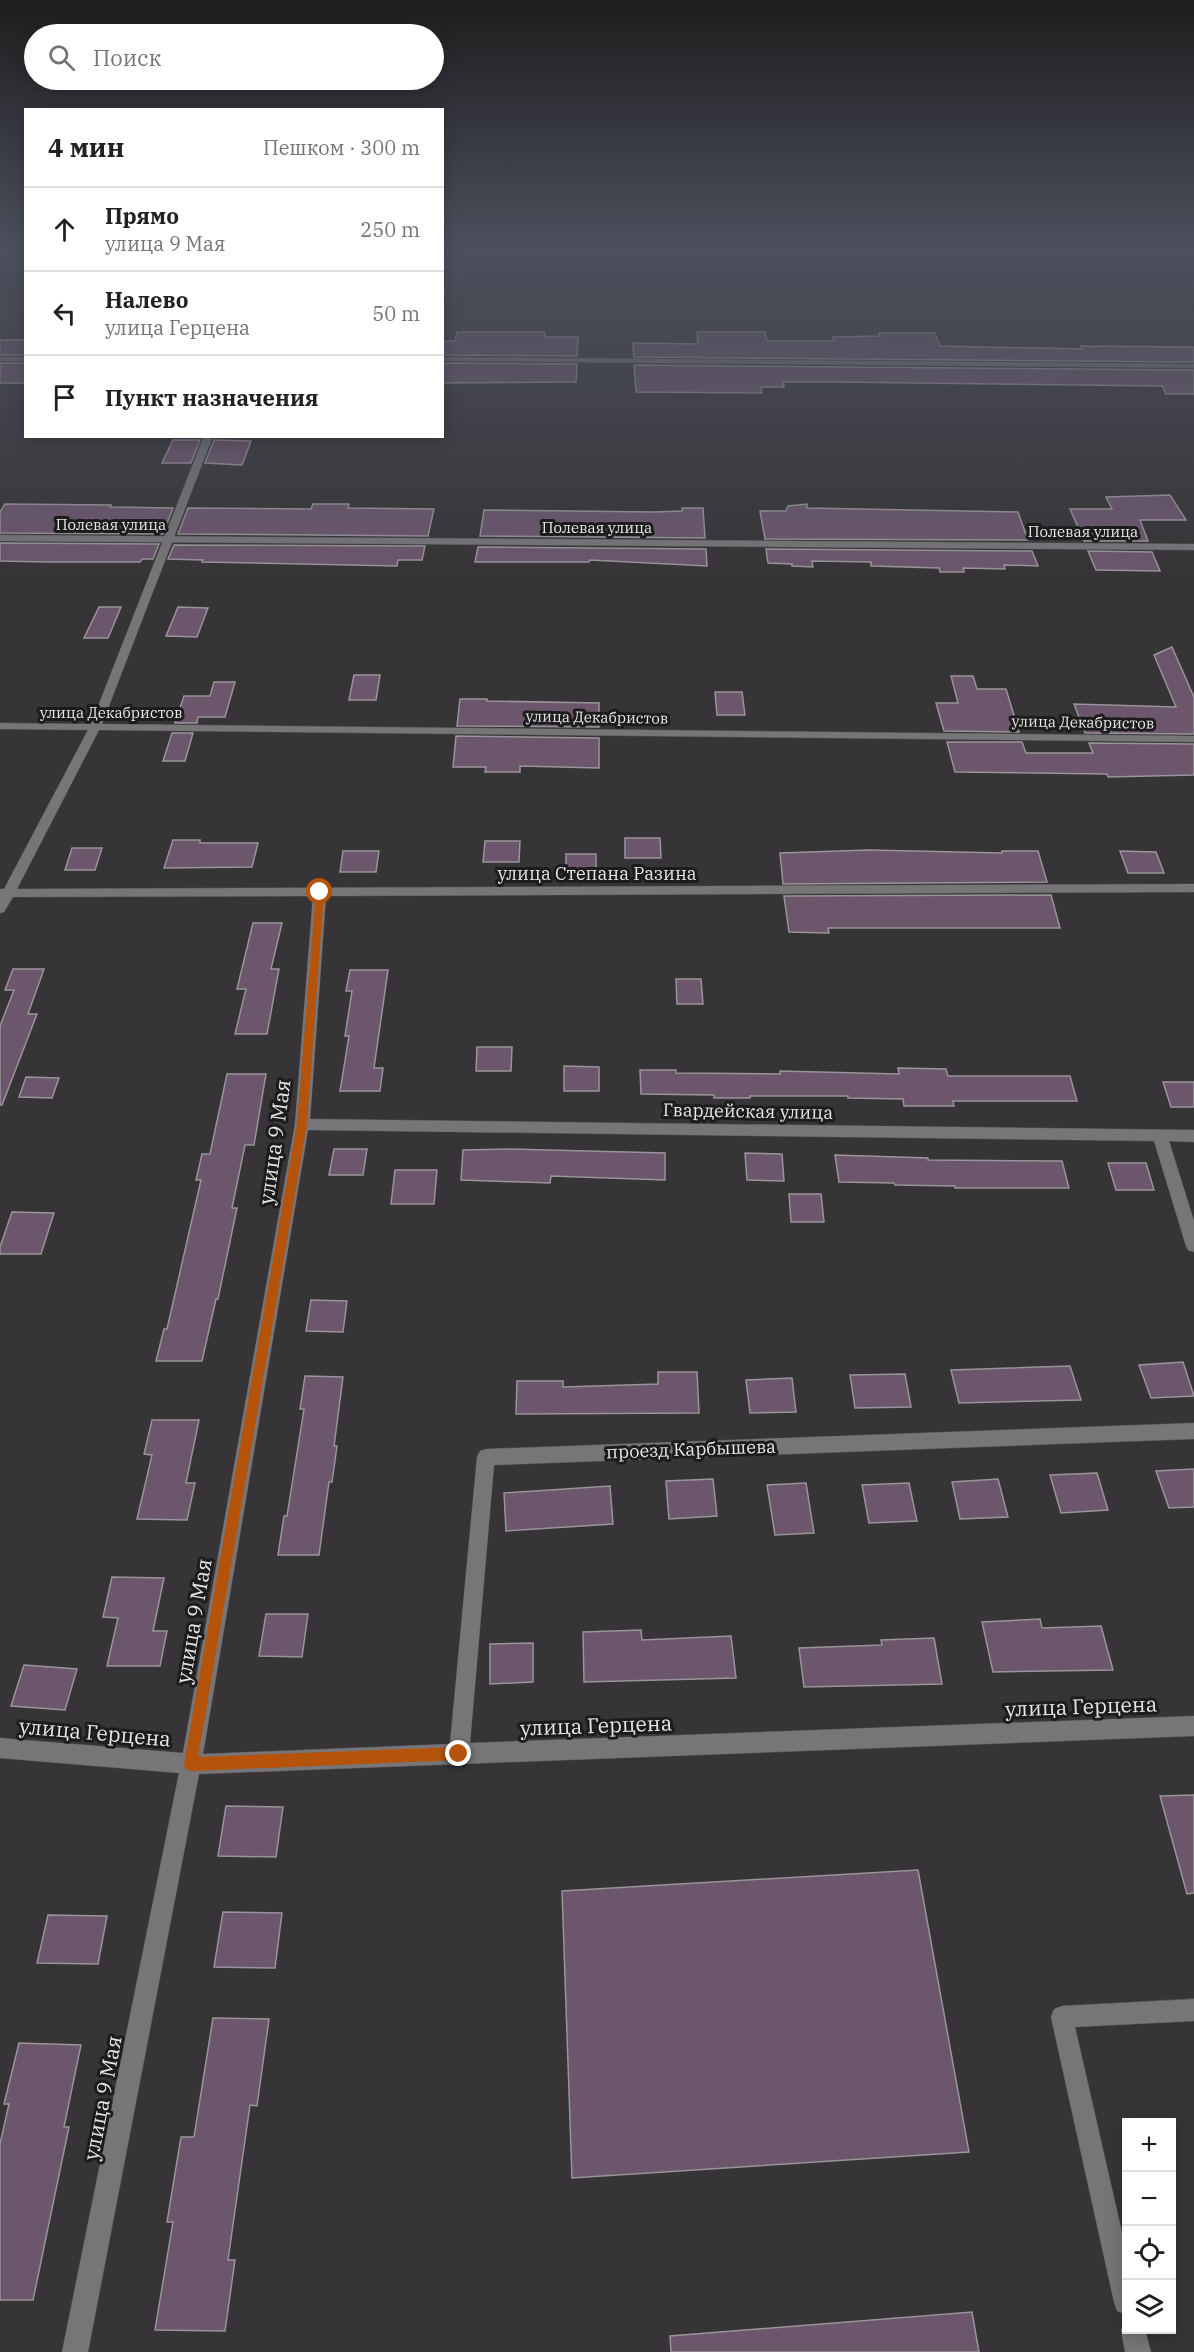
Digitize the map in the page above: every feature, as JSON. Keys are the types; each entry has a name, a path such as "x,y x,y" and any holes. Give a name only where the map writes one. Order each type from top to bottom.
{"street":[{"path":"0,359 24,359"},
{"path":"444,359 1194,366"},
{"path":"0,909 3,894 95,727 208,438"},
{"name":"Полевая улица","path":"0,538 1194,547"},
{"name":"улица Декабристов","path":"0,726 1194,739"},
{"name":"улица Степана Разина","path":"3,894 1194,888"},
{"name":"улица 9 Мая","path":"75,2352 191,1764 302,1124 320,892"},
{"name":"Гвардейская улица","path":"302,1124 1194,1136"},
{"path":"1160,1136 1194,1246"},
{"name":"проезд Карбышева","path":"459,1754 486,1457 1194,1431"},
{"name":"улица Герцена","path":"0,1748 191,1764 1194,1726"},
{"path":"1122,2284 1062,2017 1194,2010"},
{"path":"1134,2334 1138,2352"}],"building":[{"path":"634,357 1194,357 1194,362"},
{"path":"0,363 24,363 24,383 0,383"},
{"path":"444,363 577,364 576,382 444,383"},
{"path":"634,365 1194,370 1194,394 1166,394 1162,386 836,382 783,382 784,387 761,387 762,393 636,392"},
{"path":"173,440 200,440 191,463 162,463"},
{"path":"214,440 251,441 242,465 205,463"},
{"path":"1170,495 1186,520 1140,520 1148,541 1084,541 1070,509 1112,509 1106,497"},
{"path":"5,504 173,508 163,534 0,533 0,512"},
{"path":"313,504 349,504 348,508 434,509 428,536 178,534 188,508 311,509"},
{"path":"807,504 807,508 1018,512 1028,540 765,539 760,511 786,511 788,506"},
{"path":"682,508 703,508 705,538 480,536 484,510 654,512 682,511"},
{"path":"0,543 159,544 153,559 142,559 140,562 47,562 0,561"},
{"path":"174,545 425,546 422,560 398,560 397,566 202,562 203,560 168,559"},
{"path":"478,547 706,549 707,566 590,560 589,562 475,562"},
{"path":"766,549 1032,551 1038,566 1004,565 1005,569 963,568 964,572 940,572 939,568 871,566 871,562 812,561 813,567 792,566 792,564 768,563"},
{"path":"1088,551 1152,552 1160,571 1096,570"},
{"path":"99,607 121,607 108,638 84,638"},
{"path":"178,607 208,608 197,637 166,636"},
{"path":"1172,647 1194,697 1194,734 1085,733 1074,704 1176,707 1154,655"},
{"path":"354,675 380,675 376,700 349,700"},
{"path":"951,676 973,676 977,689 1006,689 1019,732 944,731 936,703 958,703"},
{"path":"214,682 235,682 225,717 198,717 197,723 175,723 184,696 210,696"},
{"path":"715,692 742,692 745,715 717,715"},
{"path":"460,699 599,703 599,727 457,726"},
{"path":"172,733 193,733 185,761 163,761"},
{"path":"456,736 599,738 599,768 520,766 520,772 485,772 486,767 453,767"},
{"path":"947,742 1022,742 1026,753 1093,753 1089,743 1194,744 1194,775 1108,777 1107,774 955,772"},
{"path":"625,838 660,838 661,858 625,858"},
{"path":"173,840 200,840 200,843 258,843 252,867 164,868"},
{"path":"485,841 520,841 519,862 483,862"},
{"path":"72,848 102,848 95,870 65,870"},
{"path":"869,850 1002,853 1002,851 1038,851 1047,882 783,884 780,853"},
{"path":"343,851 379,851 376,872 340,872"},
{"path":"1120,851 1156,852 1164,873 1128,873"},
{"path":"566,854 596,854 596,875 566,875"},
{"path":"1051,895 1060,928 828,928 829,933 789,932 784,896"},
{"path":"253,923 282,923 271,969 279,969 267,1034 235,1034 246,989 237,989"},
{"path":"13,969 44,969 28,1014 37,1014 2,1105 0,1105 0,1026 14,990 5,990"},
{"path":"350,970 388,970 374,1068 383,1068 380,1091 340,1091 349,1036 345,1036 352,991 346,991"},
{"path":"676,979 701,979 703,1004 677,1004"},
{"path":"477,1047 512,1047 511,1071 476,1071"},
{"path":"564,1066 599,1067 599,1091 564,1091"},
{"path":"898,1068 946,1069 948,1076 1070,1076 1077,1101 953,1101 954,1106 904,1106 903,1099 848,1098 848,1096 714,1098 714,1095 641,1094 640,1070 676,1070 676,1073 780,1074 780,1071 899,1074"},
{"path":"227,1074 266,1074 254,1145 245,1145 232,1208 237,1208 218,1299 216,1299 202,1361 156,1361 164,1329 167,1329 201,1180 196,1180 202,1154 210,1154"},
{"path":"26,1077 59,1078 52,1098 19,1097"},
{"path":"1163,1082 1194,1082 1194,1107 1171,1107"},
{"path":"334,1149 367,1149 363,1175 329,1175"},
{"path":"463,1150 665,1153 665,1180 551,1176 550,1183 461,1180"},
{"path":"745,1153 782,1154 784,1181 747,1180"},
{"path":"835,1155 928,1158 928,1160 1062,1161 1069,1188 955,1188 955,1186 839,1182"},
{"path":"1108,1163 1146,1163 1154,1190 1116,1190"},
{"path":"395,1170 437,1170 434,1204 391,1204"},
{"path":"789,1194 821,1194 824,1222 791,1222"},
{"path":"12,1212 54,1213 41,1254 0,1254 0,1247"},
{"path":"311,1300 347,1301 343,1332 306,1331"},
{"path":"1183,1362 1194,1396 1151,1398 1139,1365"},
{"path":"1070,1366 1081,1400 959,1403 951,1370"},
{"path":"658,1372 697,1372 699,1413 516,1414 517,1381 563,1381 563,1387 658,1384"},
{"path":"905,1374 911,1407 855,1408 850,1375"},
{"path":"305,1376 343,1377 332,1482 329,1482 319,1555 278,1555 284,1516 287,1516 304,1409 300,1409"},
{"path":"792,1378 796,1412 750,1413 746,1380"},
{"path":"152,1420 199,1420 186,1483 195,1483 187,1520 137,1519 152,1455 144,1454"},
{"path":"1194,1469 1194,1507 1169,1508 1156,1471"},
{"path":"1097,1473 1108,1510 1061,1513 1050,1475"},
{"path":"713,1479 717,1516 669,1519 666,1481"},
{"path":"998,1479 1008,1517 960,1519 952,1482"},
{"path":"806,1483 814,1533 775,1535 767,1485"},
{"path":"909,1483 917,1521 869,1523 862,1485"},
{"path":"610,1486 613,1524 506,1531 504,1493"},
{"path":"112,1577 164,1578 153,1631 167,1631 160,1666 107,1666 118,1618 103,1617"},
{"path":"266,1614 308,1614 302,1657 259,1656"},
{"path":"1040,1619 1042,1628 1101,1626 1113,1670 993,1672 982,1622"},
{"path":"641,1630 642,1640 731,1636 736,1678 584,1682 583,1632"},
{"path":"934,1638 942,1684 804,1687 799,1648 882,1645 881,1640"},
{"path":"533,1643 533,1682 490,1684 490,1644"},
{"path":"24,1665 77,1669 65,1710 11,1706"},
{"path":"1194,1795 1194,1893 1187,1894 1160,1796"},
{"path":"226,1806 283,1807 276,1857 218,1856"},
{"path":"918,1870 969,2152 572,2178 562,1891"},
{"path":"223,1912 282,1913 275,1968 214,1967"},
{"path":"48,1915 107,1916 98,1964 37,1963"},
{"path":"213,2018 269,2019 257,2106 250,2105 228,2260 235,2260 225,2331 155,2330 173,2222 167,2222 181,2137 194,2137"},
{"path":"19,2043 81,2045 64,2127 69,2127 33,2300 0,2300 0,2144 9,2104 4,2104"},
{"path":"972,2312 979,2352 671,2352 670,2336"}],"route":[{"path":"320,892 302,1124 191,1764 459,1754"}]}
